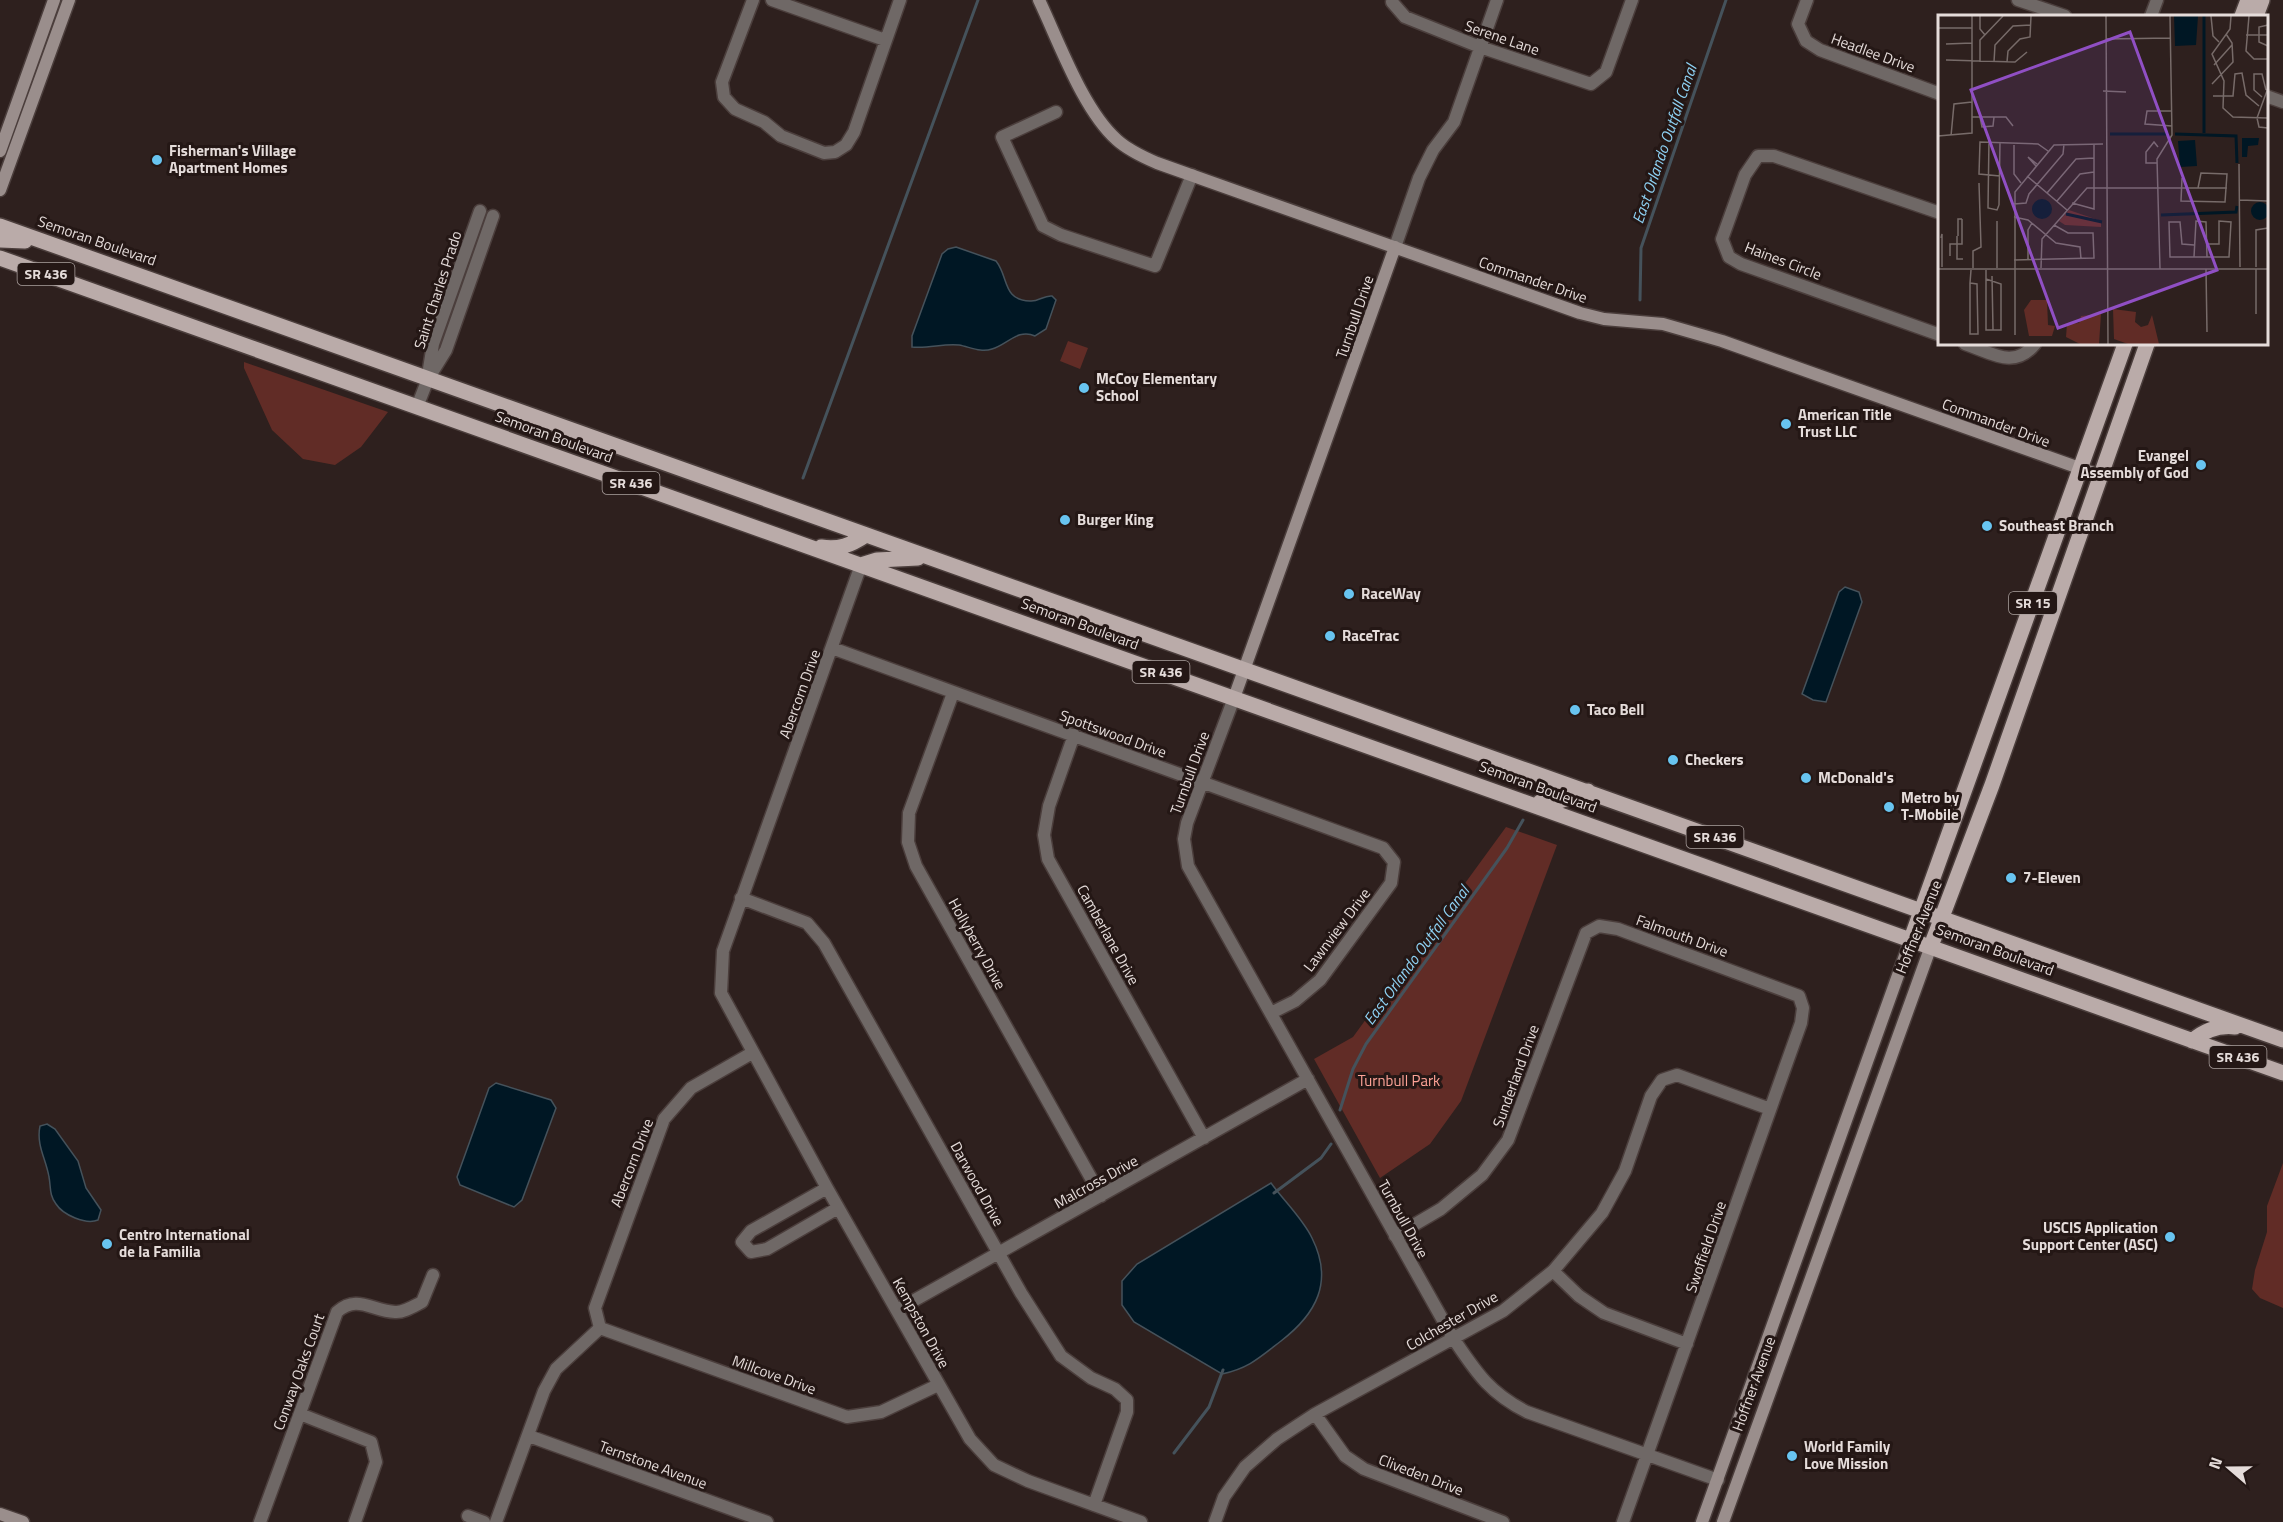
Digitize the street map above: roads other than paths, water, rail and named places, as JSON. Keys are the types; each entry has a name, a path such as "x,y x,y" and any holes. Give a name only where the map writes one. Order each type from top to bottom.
{"main road":[{"path":"2242,15 2248,0"},
{"path":"2256,15 2262,0"},
{"path":"2264,15 2269,0"},
{"name":"Semoran Boulevard","path":"0,226 2283,1040"},
{"path":"0,240 10,239 58,245"},
{"name":"Semoran Boulevard","path":"0,258 2283,1073"},
{"name":"Hoffner Avenue","path":"1911,939 2125,345"},
{"name":"Hoffner Avenue","path":"1931,946 1943,918 2147,345"},
{"path":"800,543 833,549 850,545 866,535"},
{"path":"861,565 894,558 930,558"},
{"path":"1525,801 1557,802 1587,791"},
{"path":"2192,1041 2202,1032 2222,1025 2250,1028"}],"street":[{"path":"0,151 54,0"},
{"path":"0,190 69,0"},
{"path":"753,0 722,82 724,97 735,109 764,122 781,136 824,153 835,152 846,145 854,132 900,0"},
{"path":"772,0 885,40"},
{"name":"Commander Drive","path":"1039,0 1089,104 1103,126 1118,142 1136,153 1580,313 1604,319 1663,324 1722,341 2100,475"},
{"name":"Turnbull Drive","path":"1497,0 1454,122 1433,150 1419,178 1234,698 1201,783 1184,839 1188,866 1453,1338 1482,1381 1503,1400 1527,1412 1718,1480"},
{"name":"Serene Lane","path":"1392,2 1405,17 1480,47 1591,84 1606,72 1632,0"},
{"name":"Headlee Drive","path":"1807,0 1798,24 1806,41 1820,50 1938,93"},
{"path":"2151,15 2157,0"},
{"path":"2026,1 2062,15"},
{"path":"2268,97 2283,102"},
{"path":"1056,112 1002,137 1043,226 1061,235 1155,266 1192,175"},
{"name":"Haines Circle","path":"1938,212 1774,156 1758,156 1745,175 1722,239 1729,257 1741,264 1938,333"},
{"name":"Saint Charles Prado","path":"428,379 433,344 480,211"},
{"name":"Saint Charles Prado","path":"417,407 428,379 446,350 493,216"},
{"path":"1968,345 2008,359 2026,355 2034,345"},
{"name":"Abercorn Drive","path":"600,1328 595,1308 602,1285 664,1119 691,1088 752,1053 721,993 723,951 861,565"},
{"name":"Spottswood Drive","path":"832,648 1383,848"},
{"name":"Hollyberry Drive","path":"953,693 909,813 908,842 916,866 1101,1196"},
{"name":"Camberlane Drive","path":"1074,735 1049,806 1044,836 1048,859 1204,1138"},
{"name":"Lawnview Drive","path":"1270,1013 1295,1001 1320,980 1391,883 1394,862 1383,848"},
{"name":"Darwood Drive","path":"741,898 807,923 824,942 999,1253 1061,1356 1127,1400 1127,1412 1100,1507 1100,1522"},
{"name":"Falmouth Drive","path":"1578,949 1586,933 1599,926 1618,929 1784,989"},
{"name":"Hoffner Avenue","path":"1702,1522 1911,939"},
{"name":"Hoffner Avenue","path":"1723,1522 1931,946"},
{"name":"Sunderland Drive","path":"1395,1236 1441,1209 1482,1175 1508,1140 1520,1115 1578,949"},
{"name":"Swoffield Drive","path":"1623,1522 1801,1023 1803,1008 1798,996 1784,989"},
{"name":"Kempston Drive","path":"752,1053 970,1439 994,1465 1028,1481 1141,1522"},
{"name":"Colchester Drive","path":"1215,1522 1224,1497 1245,1467 1277,1439 1315,1414 1503,1311 1553,1271 1602,1213 1621,1179 1651,1096 1662,1080 1677,1075 1770,1109"},
{"name":"Malcross Drive","path":"897,1310 1308,1079"},
{"path":"827,1188 751,1231 742,1242 751,1252 767,1249 838,1208"},
{"path":"1553,1271 1579,1296 1604,1313 1687,1344"},
{"name":"Conway Oaks Court","path":"260,1522 337,1312 345,1305 357,1302 397,1313 422,1302 433,1275"},
{"path":"496,1522 544,1391 556,1369 600,1328"},
{"name":"Millcove Drive","path":"600,1328 847,1417 881,1412 938,1385"},
{"path":"1728,1509 1723,1501 1722,1489 1758,1390 1755,1376"},
{"path":"300,1414 370,1442 376,1462 355,1522"},
{"name":"Cliveden Drive","path":"1315,1414 1345,1456 1364,1469 1503,1522"},
{"name":"Ternstone Avenue","path":"529,1436 767,1522"},
{"path":"0,1514 23,1522"},
{"path":"468,1516 484,1522"}],"water":[{"path":"956,247 996,261 1007,287 1015,297 1033,301 1052,296 1056,300 1046,329 1035,336 1023,334 988,350 959,345 912,347 912,336 942,254"},
{"path":"1845,587 1859,592 1862,602 1826,702 1813,700 1802,694 1839,592"},
{"path":"496,1083 551,1100 556,1108 522,1200 514,1207 460,1185 457,1177 489,1088"},
{"path":"47,1124 55,1129 78,1161 86,1188 101,1210 98,1220 87,1221 75,1218 59,1208 54,1201 39,1139 40,1126"},
{"path":"1271,1183 1312,1238 1321,1269 1318,1296 1304,1320 1281,1341 1247,1365 1222,1374 1134,1322 1122,1305 1122,1281 1137,1264"}],"waterway":[{"path":"803,478 978,0"},
{"name":"East Orlando Outfall Canal","path":"1640,300 1641,248 1726,0"},
{"name":"East Orlando Outfall Canal","path":"1340,1110 1353,1069 1366,1044 1507,848 1523,820"},
{"name":"East Orlando Outfall Canal","path":"1274,1193 1321,1158 1331,1144"},
{"name":"East Orlando Outfall Canal","path":"1174,1453 1209,1407 1223,1370"}],"place":[{"name":"Fisherman's Village Apartment Homes","path":"157,160"},
{"name":"McCoy Elementary School","path":"1084,388"},
{"name":"American Title Trust LLC","path":"1786,424"},
{"name":"Evangel Assembly of God","path":"2201,465"},
{"name":"Burger King","path":"1065,520"},
{"name":"Southeast Branch","path":"1987,526"},
{"name":"RaceWay","path":"1349,594"},
{"name":"RaceTrac","path":"1330,636"},
{"name":"Taco Bell","path":"1575,710"},
{"name":"Checkers","path":"1673,760"},
{"name":"McDonald's","path":"1806,778"},
{"name":"Metro by T-Mobile","path":"1889,807"},
{"name":"7-Eleven","path":"2011,878"},
{"name":"USCIS Application Support Center (ASC)","path":"2170,1237"},
{"name":"Centro International de la Familia","path":"107,1244"},
{"name":"World Family Love Mission","path":"1792,1456"}],"park label":[{"name":"Turnbull Park","path":"1399,1081"}]}
